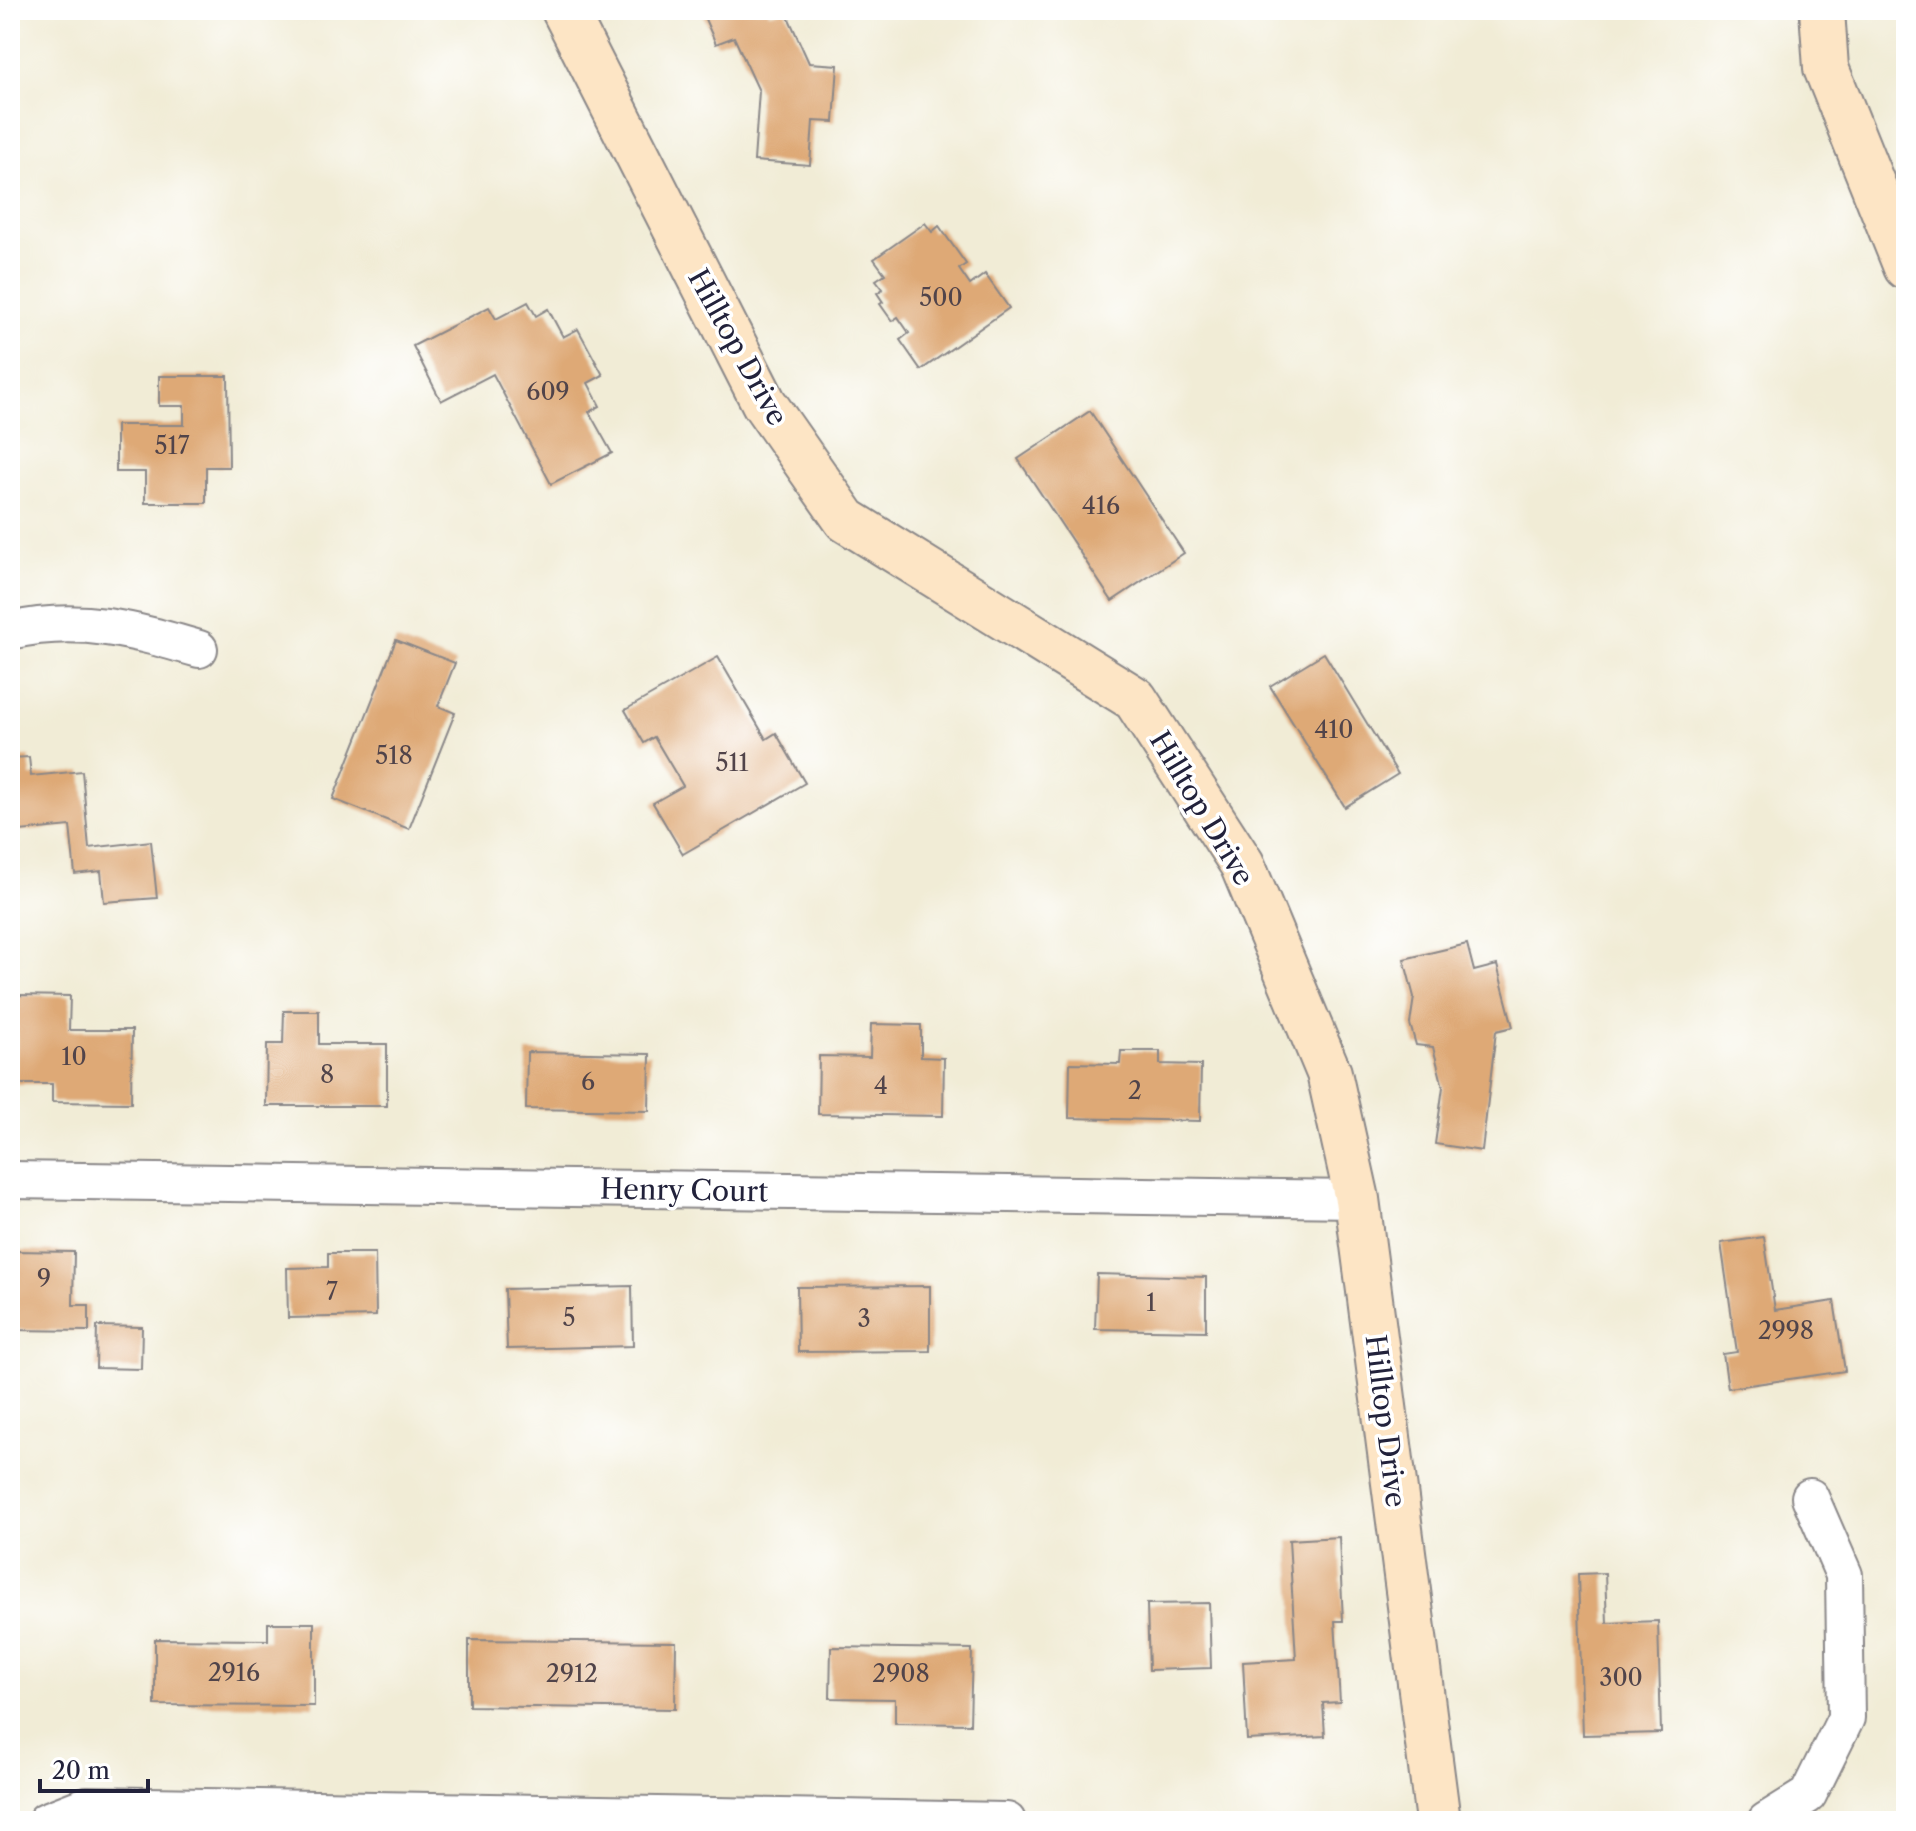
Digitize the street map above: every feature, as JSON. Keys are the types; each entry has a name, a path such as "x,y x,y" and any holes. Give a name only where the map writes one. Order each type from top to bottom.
{"street":[{"name":"Hilltop Drive","path":"564,10 764,403 846,520 1135,699 1242,864 1329,1073 1357,1199 1438,1821"},
{"path":"1822,10 1826,68 1906,267"},
{"path":"10,631 33,626 117,626 199,649"},
{"name":"Henry Court","path":"10,1180 1357,1199"},
{"path":"1766,1821 1808,1795 1846,1718 1844,1575 1810,1497"},
{"path":"46,1821 87,1805 1007,1821"}],"building":[{"path":"701,10 768,10 769,13 785,10 809,63 838,65 834,122 813,121 810,165 754,161 759,91 734,37 716,44"},
{"path":"925,223 932,232 939,226 966,264 959,269 970,285 985,274 1009,308 921,370 900,340 909,333 898,317 892,321 880,304 883,302 877,293 883,289 876,280 885,274 874,259"},
{"path":"528,302 536,316 548,309 563,337 578,329 603,375 588,383 600,406 589,412 612,453 551,484 493,374 441,401 413,346 489,307 496,319"},
{"path":"159,376 228,376 229,467 206,467 206,503 145,503 145,472 116,472 116,425 184,425 184,406 159,406"},
{"path":"1090,411 1184,553 1112,601 1018,459"},
{"path":"396,640 455,663 438,706 455,713 409,829 333,799"},
{"path":"1324,653 1398,774 1345,807 1270,686"},
{"path":"718,657 766,739 776,733 805,783 683,854 653,803 683,786 654,737 644,743 625,710"},
{"path":"29,757 31,776 82,771 89,848 151,841 157,898 104,902 101,871 75,874 70,826 10,832 10,758"},
{"path":"1467,944 1474,971 1497,965 1513,1027 1496,1031 1482,1151 1435,1144 1443,1087 1433,1047 1416,1045 1410,1024 1414,997 1404,959"},
{"path":"17,995 70,996 69,1030 132,1030 131,1103 52,1102 52,1084 16,1084"},
{"path":"284,1011 319,1011 319,1044 387,1044 387,1106 266,1106 267,1044 283,1044"},
{"path":"871,1024 921,1025 921,1057 944,1058 943,1116 818,1114 819,1056 870,1057"},
{"path":"1121,1051 1160,1051 1160,1064 1201,1065 1200,1121 1069,1118 1070,1063 1120,1064"},
{"path":"527,1052 650,1054 649,1111 526,1109"},
{"path":"1764,1237 1775,1310 1834,1301 1845,1371 1728,1388 1723,1354 1737,1352 1721,1243"},
{"path":"15,1251 74,1252 73,1305 89,1305 89,1331 13,1330"},
{"path":"328,1253 375,1253 376,1316 288,1318 287,1268 328,1267"},
{"path":"1097,1274 1206,1277 1206,1331 1095,1329"},
{"path":"632,1286 633,1346 507,1349 505,1289"},
{"path":"930,1286 930,1351 798,1352 797,1287"},
{"path":"97,1326 142,1327 141,1369 96,1368"},
{"path":"1339,1537 1343,1621 1335,1621 1340,1702 1323,1703 1325,1736 1247,1740 1243,1662 1296,1659 1289,1540"},
{"path":"1605,1573 1607,1623 1658,1621 1661,1733 1583,1735 1578,1574"},
{"path":"1209,1603 1211,1668 1149,1670 1147,1604"},
{"path":"268,1623 314,1623 314,1706 155,1705 155,1639 268,1640"},
{"path":"469,1640 676,1642 675,1709 469,1706"},
{"path":"831,1647 972,1649 970,1724 895,1723 895,1699 830,1698"}]}
